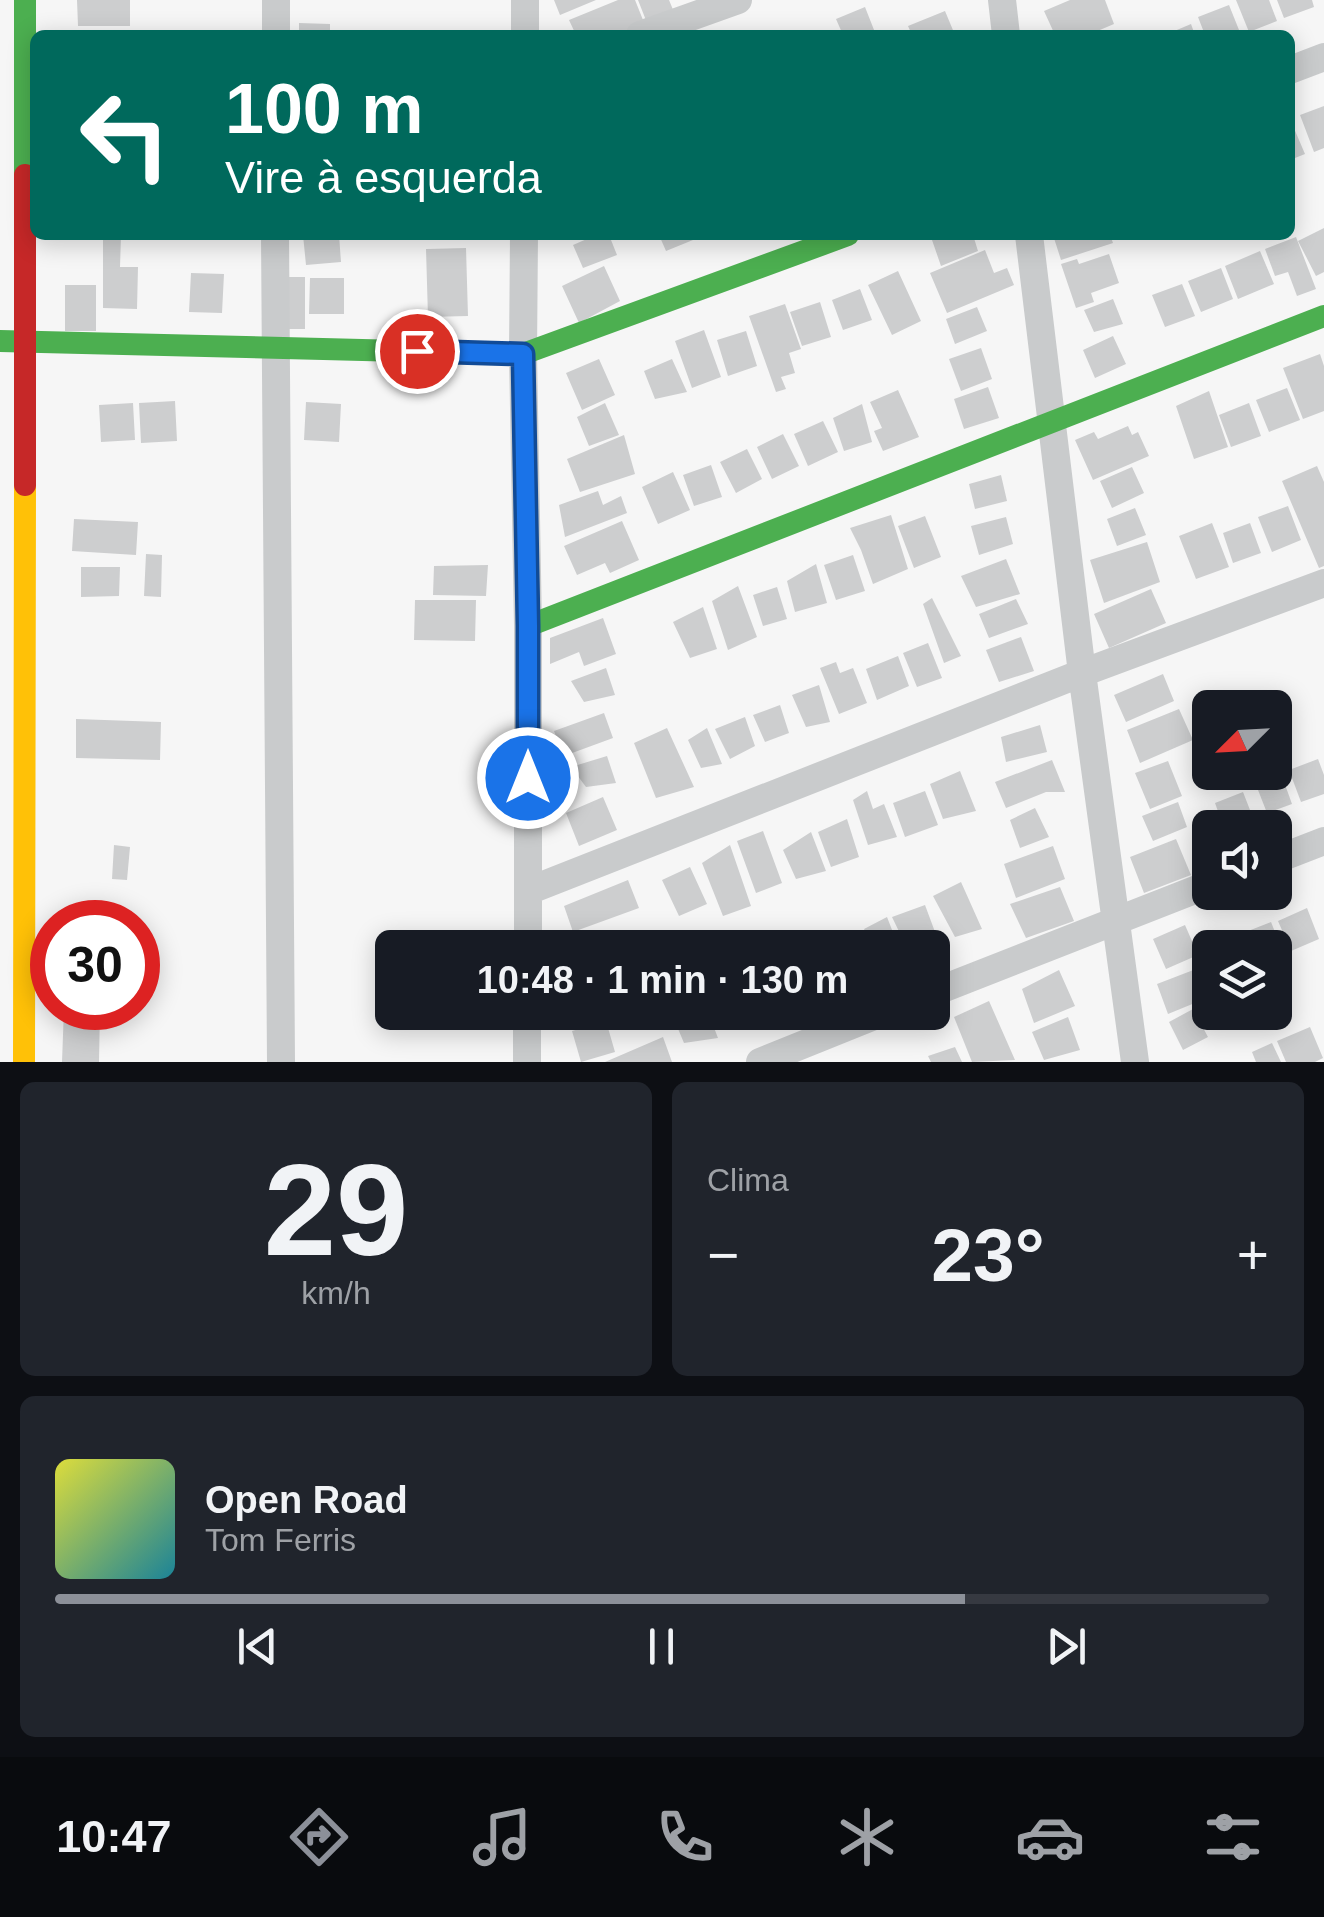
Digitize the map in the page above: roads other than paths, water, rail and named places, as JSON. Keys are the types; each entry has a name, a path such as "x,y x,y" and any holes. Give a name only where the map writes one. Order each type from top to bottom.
{"street":[{"path":"24,1062 25,0"},
{"path":"276,0 276,30"},
{"path":"525,0 525,30"},
{"path":"654,30 738,0"},
{"path":"1002,0 1005,30"},
{"path":"1295,68 1324,57"},
{"path":"275,240 281,1062"},
{"path":"524,240 528,930"},
{"path":"0,341 523,354 834,240"},
{"path":"1030,240 1082,673 1136,1062"},
{"path":"528,626 1324,316"},
{"path":"528,891 1082,673 1324,583"},
{"path":"1292,854 1324,842"},
{"path":"950,986 1192,891"},
{"path":"527,1030 527,1062"},
{"path":"760,1062 839,1030"}]}
